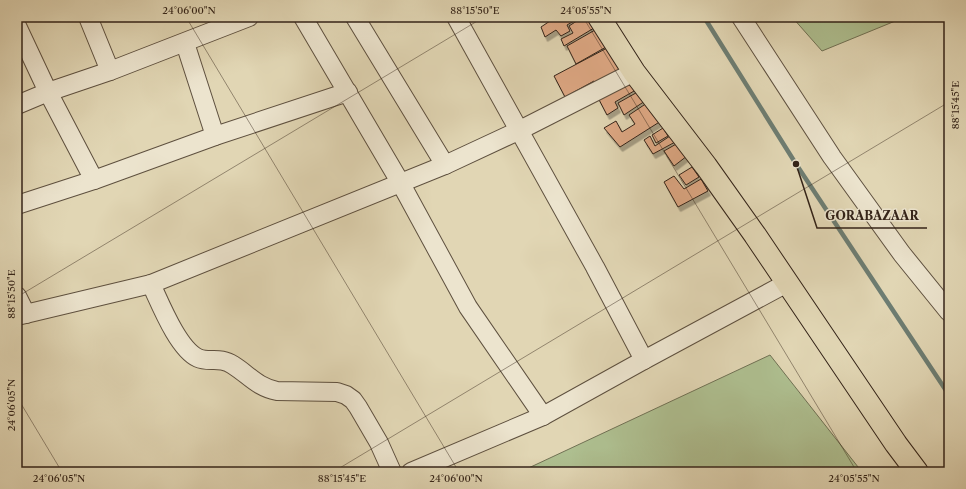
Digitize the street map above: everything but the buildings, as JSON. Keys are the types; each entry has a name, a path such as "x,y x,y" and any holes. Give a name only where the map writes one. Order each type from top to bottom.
{"main road":[{"path":"599,17 634,72 706,166 896,444 917,472"}],"street":[{"path":"88,17 110,71"},
{"path":"17,105 249,17"},
{"path":"303,17 400,182 468,307 543,416"},
{"path":"355,17 445,165"},
{"path":"456,17 520,130 644,360"},
{"path":"741,17 832,157 902,254 949,312"},
{"path":"17,26 48,92 94,180"},
{"path":"185,42 215,136"},
{"path":"17,296 22,315 151,284 445,165 520,130 634,72"},
{"path":"17,205 94,180 215,136 348,92"},
{"path":"411,472 543,416 786,283"},
{"path":"151,284 178,338 187,350 197,358 224,360 261,386 268,389 277,391 337,392 346,395 353,400 379,444 392,472"}],"green space":[{"path":"792,17 905,17 822,51"},
{"path":"770,355 862,472 520,472"}],"waterway":[{"path":"704,17 796,164 949,395"}],"place":[{"name":"GORABAZAAR","path":"796,164"}]}
